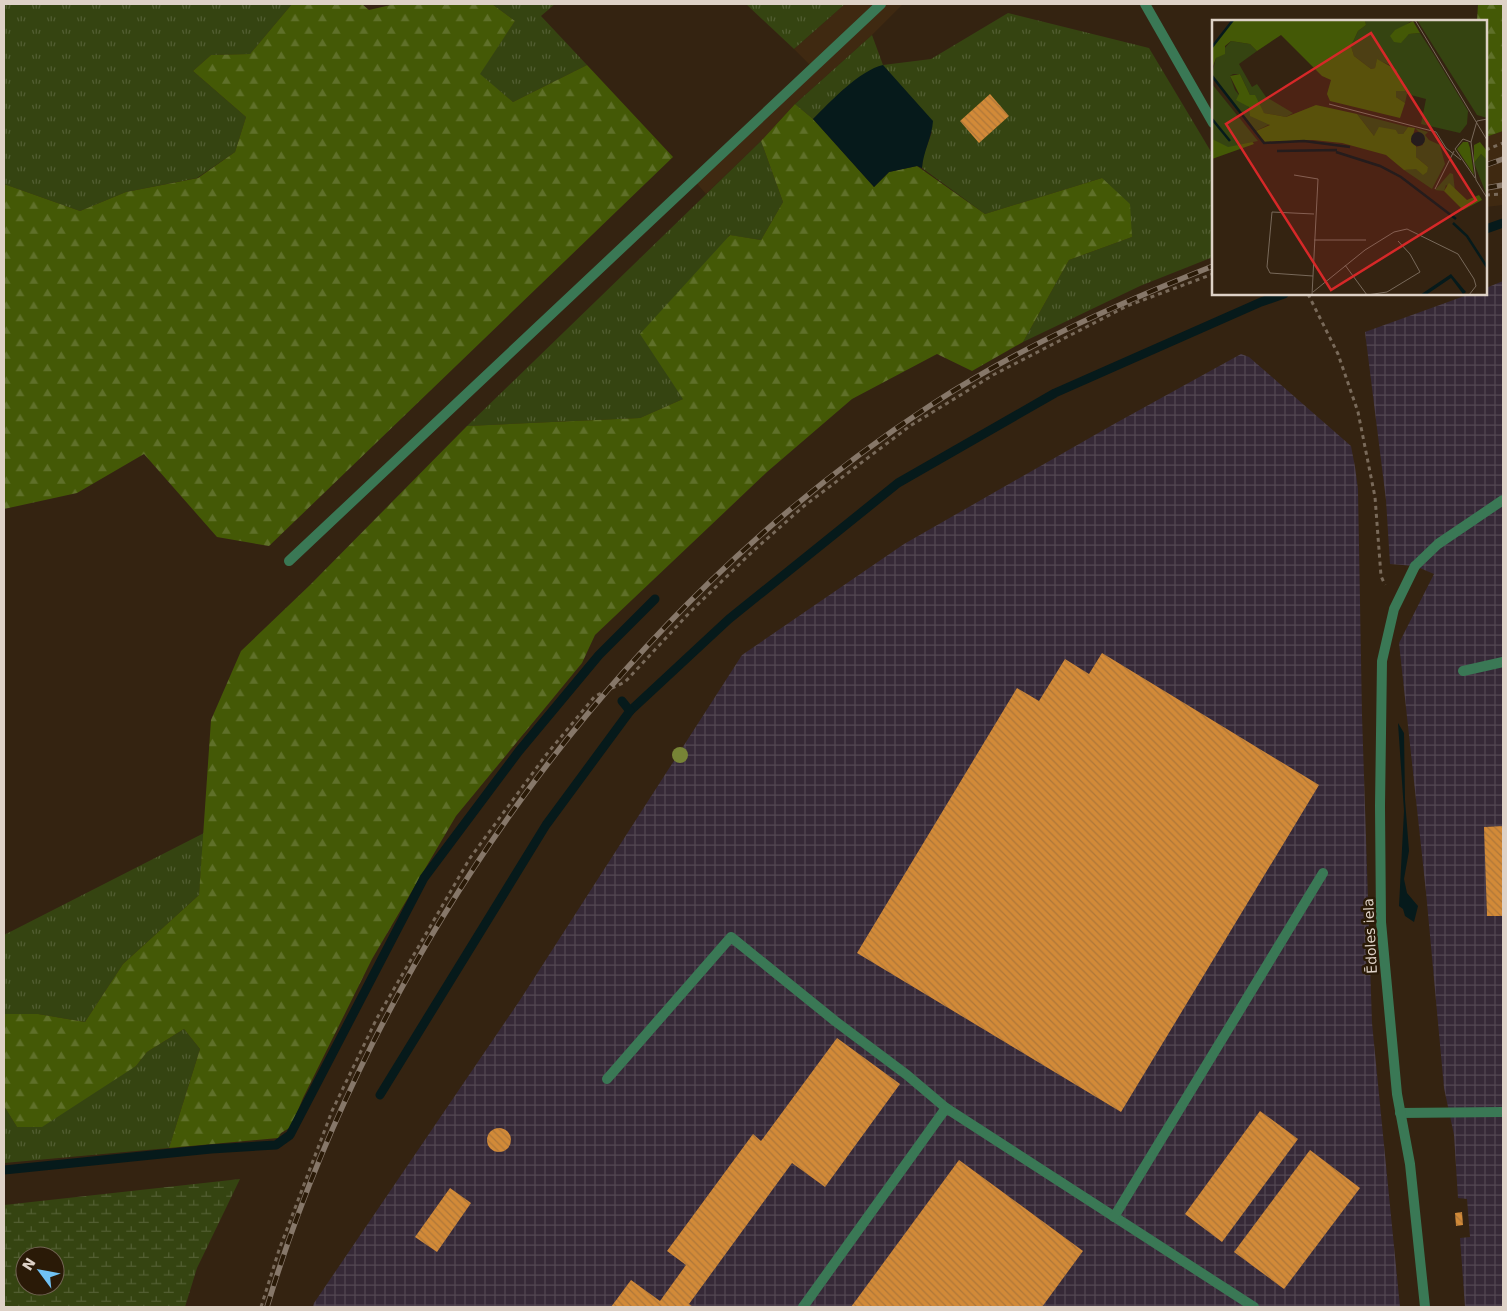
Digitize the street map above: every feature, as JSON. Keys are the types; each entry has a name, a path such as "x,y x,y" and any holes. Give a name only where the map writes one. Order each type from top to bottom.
{"street":[{"path":"289,561 881,4"},
{"path":"1145,4 1212,121"},
{"name":"Ēdoles iela","path":"1426,1307 1410,1164 1395,1075 1381,922 1382,661 1394,609 1414,566 1438,544 1503,500"},
{"path":"1463,671 1503,662"},
{"path":"1114,1217 1323,873"},
{"path":"607,1079 731,937 835,1021 907,1075 946,1108 1254,1307"},
{"path":"803,1307 946,1108"},
{"path":"1400,1113 1503,1112"}],"path":[{"path":"1487,150 1503,143"},
{"path":"1487,195 1503,194"},
{"path":"261,1307 279,1250 332,1111 377,1018 470,858 546,754 595,696 625,682 691,611 752,552 804,506 910,426 993,375 1127,306 1212,274"},
{"path":"1309,296 1338,354 1358,412 1375,497 1381,576 1394,609"}],"shaded area":[{"path":"845,4 903,4 872,35 795,104 761,141 706,194 694,180 812,67 794,49"},
{"path":"883,65 933,121 922,168 917,166 889,172 874,187 813,119 855,80 874,68"},
{"path":"1503,131 1503,205 1487,207 1487,137"},
{"path":"1503,281 1503,1307 1465,1307 1460,1238 1470,1237 1467,1199 1458,1198 1454,1135 1444,1088 1426,892 1399,643 1434,574 1415,566 1390,564 1386,500 1365,332 1467,295 1487,295 1487,288"},
{"path":"1241,354 1249,357 1351,446 1355,467 1358,489 1362,715 1372,1023 1400,1307 313,1307 520,1000 742,655 904,544"},
{"path":"1398,723 1404,733 1405,800 1409,851 1404,879 1407,893 1418,906 1414,922 1405,916 1403,909 1399,906 1404,811"}],"green space":[{"path":"4,4 292,4 250,54 211,55 193,71 246,117 235,152 197,178 126,192 80,211 4,184"},
{"path":"292,4 362,4 369,10 395,4 492,4 515,21 480,74 513,102 587,65 673,157 269,546 217,537 144,454 77,493 4,509 4,184 80,211 126,192 198,178 235,152 246,117 193,71 211,55 250,54"},
{"path":"492,4 555,4 541,16 587,65 513,102 479,74 515,21"},
{"path":"746,4 845,4 794,49"},
{"path":"1478,4 1503,4 1503,131 1487,137 1487,20 1477,20"},
{"path":"1008,13 1149,48 1212,153 1212,257 1140,286 1023,342 1069,260 1132,237 1102,178 985,214 922,168 923,157 932,132 844,89 813,119 795,104 872,35 883,65 931,59"},
{"path":"795,104 813,119 874,187 889,172 917,166 985,214 1102,178 1130,204 1132,237 1069,260 1023,342 972,371 937,354 852,399 767,472 595,635 582,663 456,816 372,959 303,1098 291,1127 281,1133 278,1138 169,1148 200,1049 184,1029 147,1052 136,1066 42,1127 17,1127 4,1106 4,1014 38,1014 85,1022 123,964 199,895 211,720 241,651 310,585 467,426 640,418 683,399 640,334 730,235 761,240 783,202 761,141"},
{"path":"761,141 783,202 761,240 729,235 683,399 640,418 467,426"},
{"path":"204,833 199,895 123,964 85,1022 38,1014 4,1014 4,935"},
{"path":"184,1029 200,1049 169,1148 4,1163 4,1106 17,1127 136,1066 147,1052"},
{"path":"240,1179 197,1268 185,1307 4,1307 4,1205"}],"building":[{"path":"990,94 1009,116 979,143 960,121"},
{"path":"1102,653 1319,785 1121,1112 857,953 1017,688 1039,701 1065,659 1089,674"},
{"path":"1503,826 1503,916 1487,916 1484,827"},
{"path":"837,1038 900,1084 825,1187 792,1163 689,1304 693,1307 611,1307 631,1280 660,1301 686,1265 667,1251 753,1134 761,1141"},
{"path":"1260,1111 1298,1139 1222,1242 1185,1214"},
{"path":"499,1128 508,1131 511,1140 508,1149 499,1152 490,1149 487,1140 490,1131"},
{"path":"1310,1150 1360,1188 1284,1289 1234,1252"},
{"path":"959,1160 1083,1251 1042,1307 851,1307"},
{"path":"450,1188 471,1203 437,1252 415,1237"},
{"path":"1462,1212 1463,1225 1456,1226 1455,1213"}],"waterway":[{"path":"1487,229 1503,223"},
{"path":"630,711 729,619 898,483 1055,393 1261,302 1281,295"},
{"path":"4,1170 211,1149 276,1145 290,1135 424,878 519,751 599,655 655,599"},
{"path":"380,1095 546,825 630,711 622,701"}],"railway":[{"path":"1487,165 1503,159"},
{"path":"1487,188 1503,185"},
{"path":"267,1307 314,1174 372,1044 442,919 522,799 611,686 710,582 817,488 931,405 999,364 1069,328 1212,266"}]}
